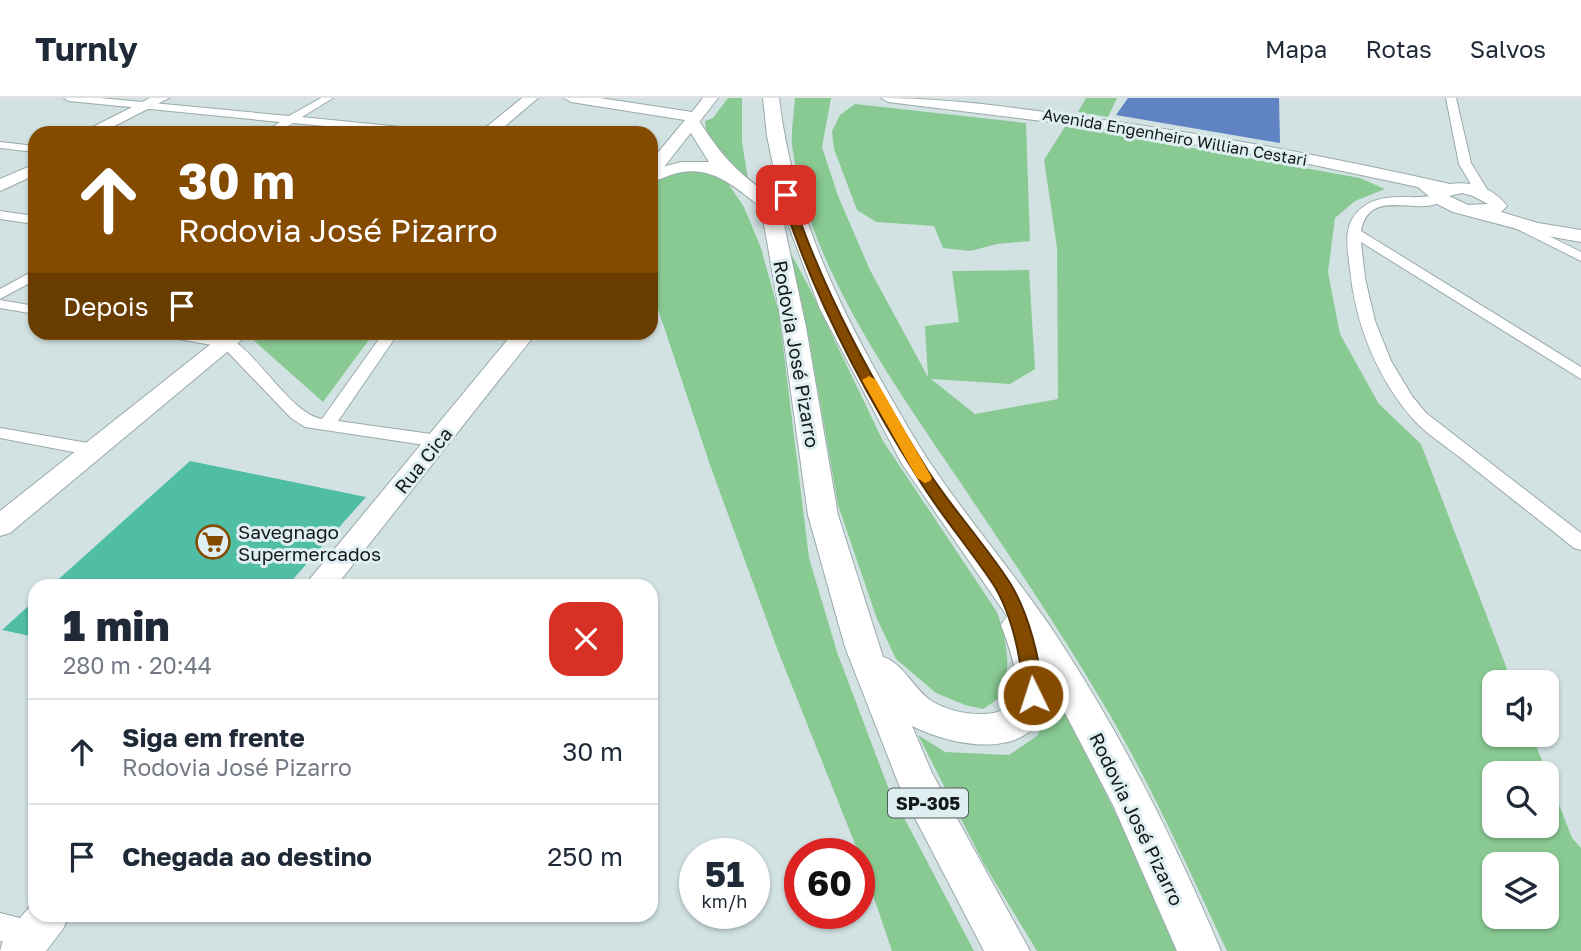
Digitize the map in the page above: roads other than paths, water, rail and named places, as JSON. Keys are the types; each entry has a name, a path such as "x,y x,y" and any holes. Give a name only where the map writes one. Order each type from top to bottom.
{"main road":[{"name":"Rodovia José Pizarro","path":"757,98 757,112 779,214 823,516 862,648 917,783 1008,951"},
{"name":"Rodovia José Pizarro","path":"771,98 776,147 786,195 779,214 924,477 1048,651 1126,787 1199,951"},
{"path":"779,214 784,98"},
{"path":"694,119 704,146 734,177 779,214"},
{"path":"658,172 697,166 734,177"},
{"path":"862,648 902,698 925,715 979,733 1003,729 1024,714 1033,695 1034,679 1030,656 1004,587"}],"street":[{"path":"69,98 156,103 361,126"},
{"path":"105,126 156,103 178,98"},
{"path":"280,126 328,98"},
{"path":"496,126 531,98"},
{"path":"570,98 694,119"},
{"path":"658,165 711,98"},
{"name":"Avenida Engenheiro Willian Cestari","path":"888,98 1087,120 1419,183 1446,192"},
{"path":"1451,98 1465,164 1472,171 1480,204"},
{"path":"118,126 156,103"},
{"path":"0,145 28,148"},
{"path":"0,177 28,163"},
{"path":"1465,164 1461,169 1462,184 1434,202 1379,202 1361,214 1353,232 1358,288 1365,321 1378,354 1405,399 1420,417 1581,543"},
{"path":"0,186 28,172"},
{"path":"1446,192 1480,204 1581,227"},
{"path":"1446,192 1480,204 1581,257"},
{"path":"1411,202 1480,204"},
{"path":"0,215 28,219"},
{"path":"1515,223 1581,236"},
{"path":"1353,232 1581,374"},
{"path":"0,295 28,278"},
{"path":"0,304 28,309"},
{"path":"0,526 232,340"},
{"path":"236,340 303,419 326,426 438,441"},
{"path":"326,426 386,340"},
{"name":"Rua Cica","path":"325,579 520,340"},
{"path":"0,433 94,450"}],"water":[{"path":"1128,98 1279,98 1280,143 1116,115"}],"place":[{"name":"Savegnago Supermercados","path":"213,542"}]}
